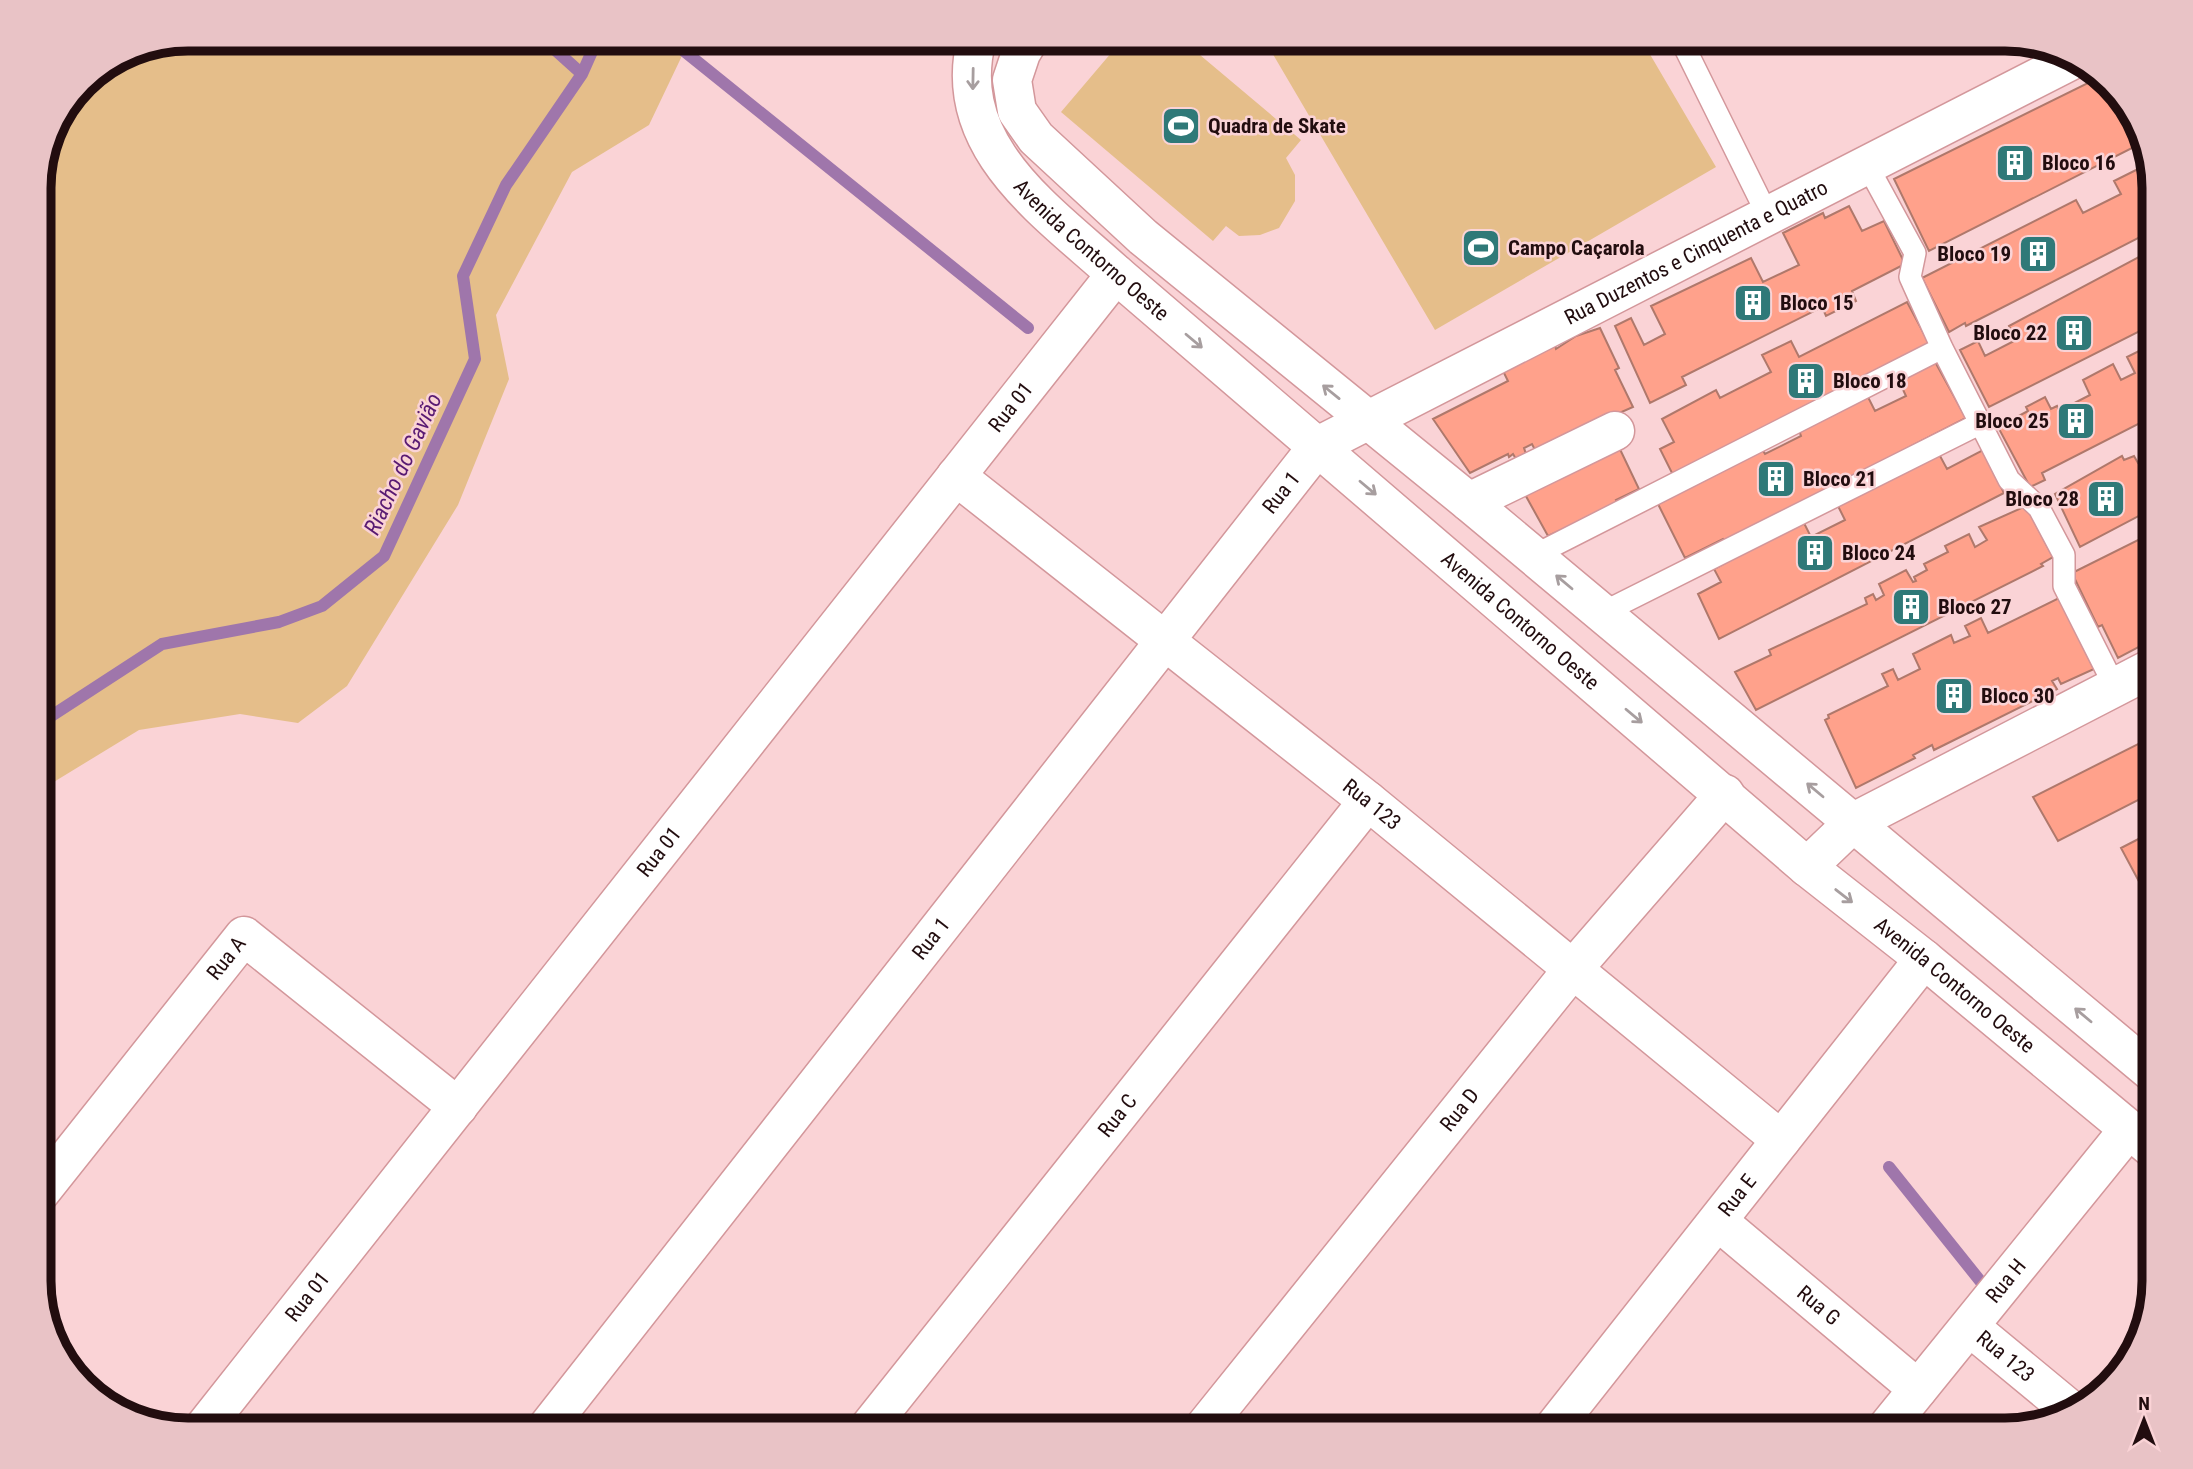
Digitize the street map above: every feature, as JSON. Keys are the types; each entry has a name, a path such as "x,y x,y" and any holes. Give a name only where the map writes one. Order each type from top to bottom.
{"street":[{"name":"Avenida Contorno Oeste","path":"976,51 972,83 977,119 990,147 1013,179 1115,274 1726,794 1807,867 1924,959 2141,1140"},
{"name":"Avenida Contorno Oeste","path":"1022,51 1012,80 1017,111 1036,138 1143,237 1469,502 2142,1064"},
{"name":"Rua Duzentos e Cinquenta e Quatro","path":"1318,446 1867,165 2057,61"},
{"path":"977,119 1017,111"},
{"name":"Rua 01","path":"212,1418 1115,274"},
{"path":"1469,502 1615,431"},
{"name":"Rua 1","path":"554,1418 1318,446"},
{"name":"Rua 123","path":"957,476 1368,802 1781,1140"},
{"path":"1807,867 1854,822 2142,673"},
{"name":"Rua D","path":"1212,1418 1572,970 1726,794"},
{"name":"Rua C","path":"877,1418 1368,802"},
{"name":"Rua A","path":"51,1179 244,936 458,1107"},
{"name":"Rua E","path":"1562,1418 1924,959"},
{"path":"2081,1089 2119,1044"},
{"name":"Rua H","path":"1895,1418 1969,1327 2141,1140"},
{"name":"Rua G","path":"1719,1222 1918,1389"},
{"name":"Rua 123","path":"1969,1327 2064,1405"}],"lane":[{"path":"1686,51 1768,216"},
{"path":"1867,165 1915,253 1910,277 1942,348 2010,480 2039,508 2064,555 2064,586 2115,687"},
{"path":"1533,556 1942,348"},
{"path":"1602,613 1981,423"}],"shaded area":[{"path":"684,51 649,125 572,172 496,315 509,379 458,505 347,686 298,723 240,714 139,730 51,784 51,179 55,152 65,127 85,97 119,69 144,58 170,52"},
{"name":"Quadra de Skate","path":"1113,51 1195,51 1301,140 1286,158 1295,175 1295,201 1279,228 1260,235 1239,236 1226,226 1213,241 1061,112"},
{"name":"Campo Caçarola","path":"1271,51 1648,51 1716,167 1435,330"}],"building":[{"name":"Bloco 16","path":"2091,81 2114,104 2136,146 1929,251 1894,179"},
{"name":"Bloco 19","path":"2141,168 2142,236 1966,326 1965,323 1949,332 1922,278 2076,200 2083,213 2121,194 2114,181"},
{"name":"Bloco 15","path":"1849,206 1862,231 1884,221 1905,264 1852,291 1856,301 1826,316 1822,307 1682,377 1686,385 1650,403 1615,326 1631,318 1644,345 1665,334 1651,306 1751,258 1763,282 1799,265 1783,233 1823,213 1825,218"},
{"name":"Bloco 22","path":"2142,255 2142,330 1989,407 1960,350 1978,341 1985,356 2016,340 2009,326"},
{"name":"Bloco 18","path":"1907,302 1930,345 1673,475 1660,449 1674,442 1662,419 1716,390 1720,398 1771,372 1762,355 1791,341 1799,357"},
{"path":"1600,328 1619,368 1615,370 1633,407 1535,450 1532,444 1524,448 1526,454 1516,459 1513,454 1509,457 1508,454 1470,473 1433,419 1508,381 1503,371 1555,345 1556,349 1576,336"},
{"name":"Bloco 25","path":"2142,350 2142,422 2042,473 2045,480 2030,487 1998,427 2028,411 2026,407 2045,397 2051,409 2057,406 2059,411 2090,395 2083,380 2113,364 2121,380 2135,373 2127,357"},
{"name":"Bloco 21","path":"1934,360 1966,418 1725,542 1723,539 1685,558 1658,504 1762,449 1765,454 1801,436 1799,430 1867,395 1875,411 1906,396 1898,379"},
{"path":"1617,443 1639,489 1616,500 1618,504 1548,536 1522,489"},
{"name":"Bloco 24","path":"1983,450 2004,493 1719,639 1698,594 1721,582 1714,569 1803,521 1811,537 1845,520 1837,504 1939,454 1947,469"},
{"name":"Bloco 28","path":"2122,456 2124,460 2134,456 2138,463 2142,461 2142,514 2080,547 2055,494"},
{"name":"Bloco 27","path":"2026,506 2053,557 2041,564 2043,566 1756,710 1735,672 1771,655 1769,650 1867,604 1865,598 1873,594 1876,600 1884,595 1879,584 1906,570 1913,582 1916,581 1914,577 1927,570 1924,564 1948,552 1945,546 1969,534 1975,547 1987,540 1979,527"},
{"path":"2142,538 2142,645 2118,658 2102,625 2098,627 2072,573"},
{"name":"Bloco 30","path":"2059,598 2094,669 2061,684 2058,678 2052,681 2057,689 1934,750 1932,745 1913,755 1915,758 1856,788 1825,720 1829,718 1828,715 1888,686 1882,674 1893,669 1898,680 1920,669 1913,654 1951,635 1954,643 1970,636 1965,626 1981,618 1988,633"},
{"path":"2142,742 2142,798 2058,841 2033,797"},
{"path":"2142,837 2142,887 2121,848"}],"waterway":[{"path":"556,51 582,74"},
{"name":"Riacho do Gavião","path":"51,716 162,644 279,622 322,606 384,556 475,359 463,276 506,185 582,74 592,51"},
{"path":"684,51 1028,328"},
{"path":"1889,1167 1981,1282"}],"place":[{"name":"Quadra de Skate","path":"1181,126"},
{"name":"Bloco 16","path":"2015,163"},
{"name":"Campo Caçarola","path":"1481,248"},
{"name":"Bloco 19","path":"2038,254"},
{"name":"Bloco 15","path":"1753,303"},
{"name":"Bloco 22","path":"2074,333"},
{"name":"Bloco 18","path":"1806,381"},
{"name":"Bloco 25","path":"2076,421"},
{"name":"Bloco 21","path":"1776,479"},
{"name":"Bloco 28","path":"2106,499"},
{"name":"Bloco 24","path":"1815,553"},
{"name":"Bloco 27","path":"1911,607"},
{"name":"Bloco 30","path":"1954,696"}]}
